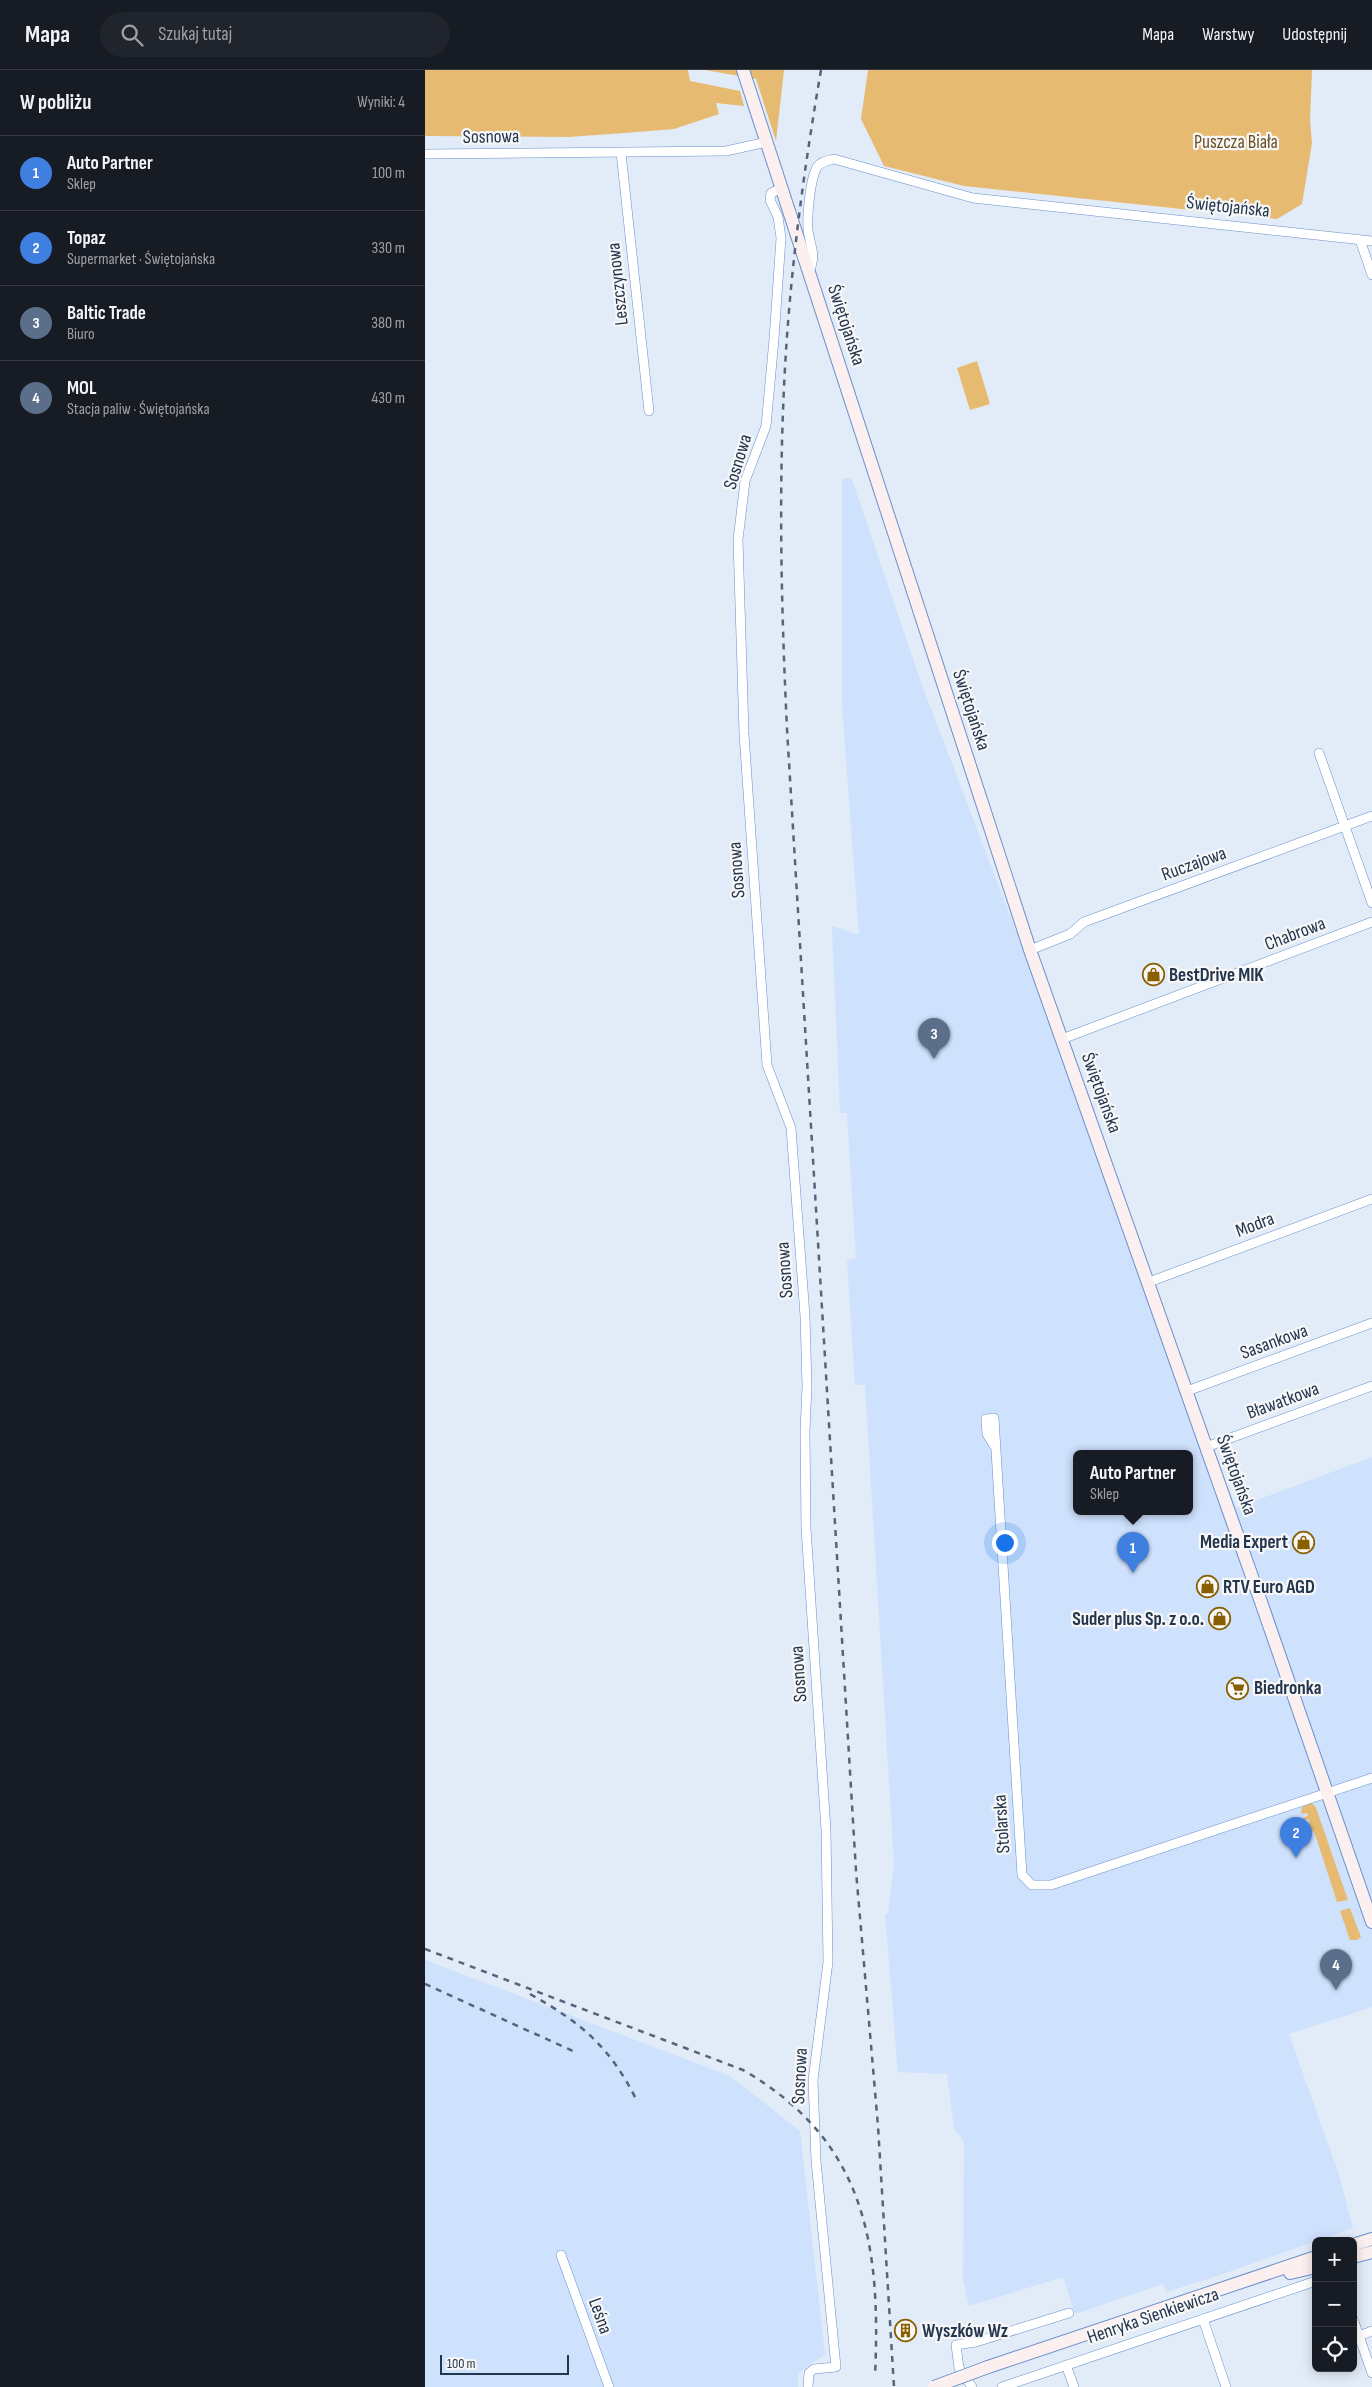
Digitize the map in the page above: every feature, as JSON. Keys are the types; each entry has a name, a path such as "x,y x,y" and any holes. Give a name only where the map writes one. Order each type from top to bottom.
{"street":[{"name":"Świętojańska","path":"743,70 1030,950 1149,1282 1372,1922"},
{"name":"Sosnowa","path":"425,154 725,151 767,142"},
{"name":"Leszczynowa","path":"621,152 649,411"},
{"name":"Świętojańska","path":"809,271 815,256 808,231 813,178 817,167 823,162 834,159 973,198 1372,242"},
{"name":"Sosnowa","path":"782,188 771,193 770,200 778,217 781,238 780,272 766,426 745,481 738,540 744,734 767,1065 791,1128 805,1316 807,1386 805,1431 806,1528 826,1830 828,1962 813,2086 816,2161 836,2367 814,2369 809,2373 808,2387"},
{"path":"1360,240 1372,275"},
{"path":"1319,752 1372,903"},
{"name":"Ruczajowa","path":"1030,950 1070,934 1084,922 1372,816"},
{"name":"Chabrowa","path":"1062,1039 1372,922"},
{"name":"Modra","path":"1149,1282 1372,1198"},
{"name":"Sasankowa","path":"1187,1392 1372,1323"},
{"name":"Bławatkowa","path":"1206,1447 1372,1386"},
{"name":"Stolarska","path":"995,1447 1021,1875 1033,1885 1051,1885 1372,1778"},
{"path":"1357,2244 1372,2238"},
{"path":"1357,2256 1372,2252"},
{"name":"Leśna","path":"561,2255 609,2387"},
{"name":"Henryka Sienkiewicza","path":"934,2387 988,2367 1312,2258"},
{"name":"Henryka Sienkiewicza","path":"1221,2289 1312,2268"},
{"name":"Henryka Sienkiewicza","path":"1002,2387 1313,2282"},
{"path":"972,2387 959,2368 956,2345 976,2342 1069,2313"},
{"path":"1203,2319 1226,2387"},
{"path":"1356,2327 1372,2373"},
{"path":"1359,2336 1372,2331"},
{"path":"1066,2365 1074,2387"}],"shaded area":[{"path":"851,477 922,685 1236,1508 1372,1457 1372,2007 1289,2034 1340,2178 1353,2228 1327,2237 1312,2237 1312,2242 1166,2292 1163,2284 1075,2314 1063,2277 969,2306 963,2279 964,2142 954,2128 947,2074 898,2072 885,1914 888,1913 894,1864 865,1385 855,1385 847,1260 856,1258 847,1113 840,1113 832,926 859,935 842,705 842,479"},
{"path":"425,1960 730,2076 800,2131 825,2354 798,2373 798,2387 425,2387"}],"green space":[{"path":"425,70 688,70 690,81 740,91 744,106 716,103 719,114 674,129 569,137 425,136"},
{"path":"705,70 784,70 776,141 756,79"},
{"name":"Puszcza Biała","path":"868,70 1312,70 1310,120 1312,143 1302,204 1277,219 964,186 884,166 861,119"},
{"path":"977,361 990,404 970,410 957,368"},
{"path":"1312,1803 1316,1808 1348,1900 1337,1902 1314,1831 1311,1832 1309,1819 1304,1820 1303,1818 1308,1816 1307,1813 1301,1814 1302,1807"},
{"path":"1350,1908 1361,1937 1357,1940 1350,1940 1340,1911"}],"railway":[{"path":"821,70 800,210 786,351 781,493 783,634 787,729 856,1871 878,2126 894,2387"},
{"path":"425,1949 743,2070 784,2098 816,2129 840,2163 857,2200 868,2240 874,2283 876,2328 875,2376"},
{"path":"425,1984 573,2051"},
{"path":"530,1994 565,2015 593,2038 616,2066 637,2101"}],"place":[{"name":"BestDrive MIK","path":"1153,975"},
{"name":"Baltic Trade","path":"934,1059"},
{"name":"Media Expert","path":"1304,1542"},
{"name":"Auto Partner","path":"1133,1573"},
{"name":"RTV Euro AGD","path":"1207,1587"},
{"name":"Suder plus Sp. z o.o.","path":"1220,1619"},
{"name":"Biedronka","path":"1238,1688"},
{"name":"Topaz","path":"1296,1858"},
{"name":"MOL","path":"1336,1990"},
{"name":"Wyszków Wz","path":"906,2331"}]}
